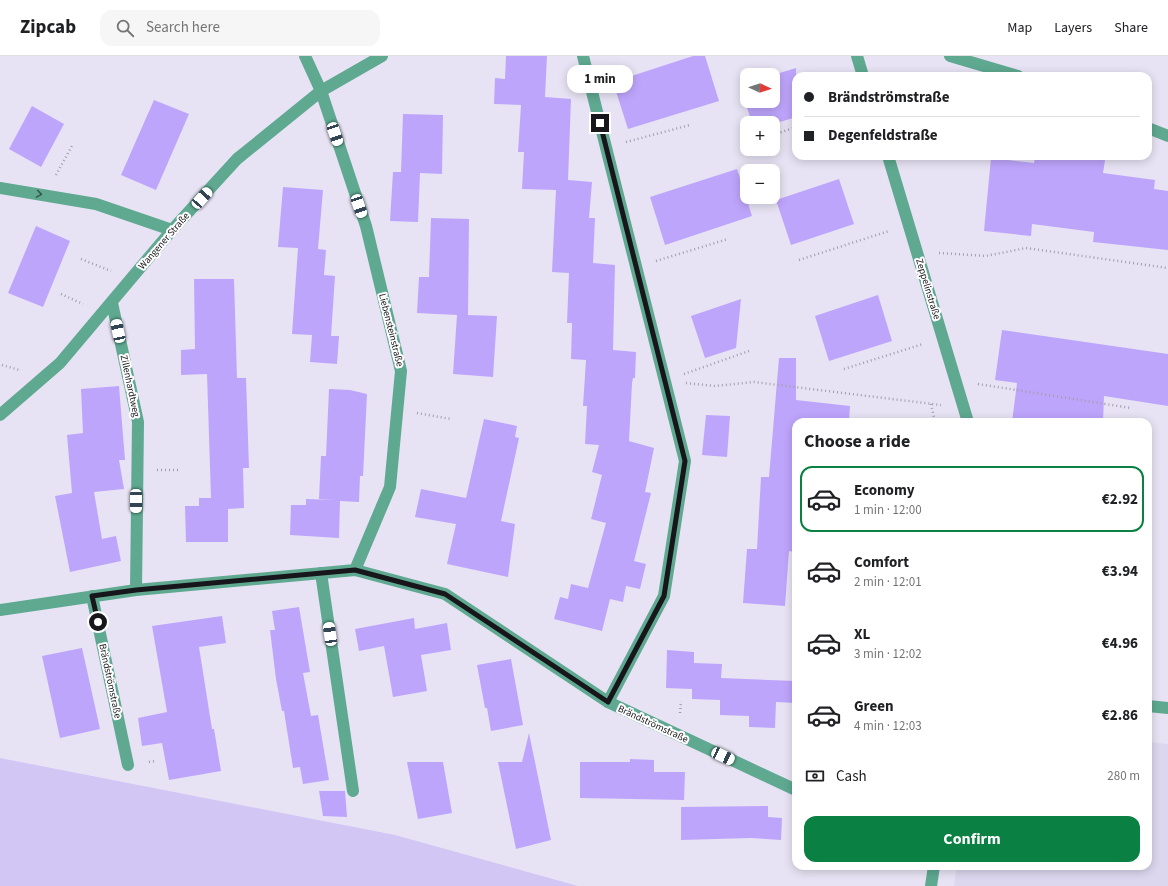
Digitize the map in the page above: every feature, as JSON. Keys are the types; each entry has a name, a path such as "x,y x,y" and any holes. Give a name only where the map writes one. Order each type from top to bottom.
{"street":[{"name":"Liebensteinstraße","path":"305,56 321,91 366,226 401,371 390,487 355,570"},
{"name":"Wangener Straße","path":"0,415 60,363 172,230 237,160 321,91 382,56"},
{"path":"583,56 685,461 664,596 608,702"},
{"path":"857,56 862,72"},
{"path":"950,56 1004,72"},
{"path":"1152,130 1168,136"},
{"name":"Zeppelinstraße","path":"889,160 967,418"},
{"path":"0,188 96,204 172,230"},
{"name":"Zillenhardtweg","path":"112,303 138,422 136,590"},
{"name":"Brändströmstraße","path":"0,610 136,590 355,570 445,594 608,702 792,788"},
{"path":"321,573 353,791"},
{"name":"Brändströmstraße","path":"92,596 128,766"},
{"path":"1152,706 1168,708"},
{"path":"931,886 933,870"}],"path":[{"path":"606,148 690,124"},
{"path":"780,133 792,128"},
{"path":"45,195 72,146"},
{"path":"799,260 908,225"},
{"path":"636,267 728,239"},
{"path":"917,252 986,256 1026,248 1168,268"},
{"path":"81,259 132,279"},
{"path":"844,369 943,338"},
{"path":"664,380 749,351"},
{"path":"664,380 715,386 754,382 964,408"},
{"path":"956,380 1131,408"},
{"path":"931,404 934,418"},
{"path":"397,409 451,419"}],"shaded area":[{"path":"1152,742 1168,744 1168,886 954,886 956,870 1152,870"},
{"path":"0,758 395,835 578,886 0,886"}],"building":[{"path":"506,56 547,56 545,97 571,99 568,180 592,182 589,218 595,218 593,263 615,265 613,350 636,352 635,378 633,378 632,383 629,441 654,448 645,492 651,493 634,561 646,564 640,589 626,586 623,602 610,599 602,631 554,619 560,597 568,599 571,584 588,588 606,523 591,519 602,475 592,472 599,445 585,444 587,406 583,406 586,360 571,359 572,323 567,323 569,273 552,272 556,190 522,189 524,152 518,152 521,105 494,104 495,78 505,79"},
{"path":"693,56 705,56 719,101 628,129 613,82"},
{"path":"796,68 796,72 792,72 792,118 780,122 780,116 750,116 747,108 780,108 780,73"},
{"path":"154,100 189,114 156,190 121,175"},
{"path":"32,106 64,124 41,167 9,149"},
{"path":"403,114 443,115 442,174 420,173 418,222 390,221 393,172 401,172"},
{"path":"991,160 1008,160 1034,163 1034,160 1105,160 1103,173 1155,180 1154,189 1168,191 1168,250 1093,242 1094,232 1032,224 1031,236 984,231"},
{"path":"737,169 740,178 740,204 748,204 752,216 665,245 650,197"},
{"path":"839,179 854,224 791,245 777,204 780,204 780,199"},
{"path":"283,187 323,190 318,249 326,250 324,275 335,276 331,336 339,336 337,364 310,362 312,335 292,334 298,248 278,247"},
{"path":"431,218 469,219 468,315 497,316 493,377 453,374 457,315 417,313 419,277 429,277"},
{"path":"36,226 70,241 43,307 8,293"},
{"path":"194,279 234,279 237,378 246,378 249,468 243,468 244,508 228,509 228,542 186,542 185,506 199,506 199,498 211,498 207,374 181,375 181,350 195,349"},
{"path":"878,295 892,341 829,361 815,316"},
{"path":"741,299 736,348 705,358 691,316"},
{"path":"1002,330 1168,354 1168,406 1104,396 1103,418 1013,418 1017,383 995,380"},
{"path":"779,358 796,358 796,400 850,406 849,418 792,418 792,552 789,551 785,606 743,603 747,549 757,549 761,477 769,477"},
{"path":"119,386 125,460 119,460 124,489 94,492 102,539 116,536 121,561 70,572 55,496 72,493 67,435 83,433 81,389"},
{"path":"329,389 350,390 367,394 363,476 360,476 359,502 340,501 339,538 290,535 291,505 306,505 306,499 335,500 319,499 321,456 326,456"},
{"path":"706,415 730,416 727,457 702,455"},
{"path":"484,419 517,426 515,437 519,438 501,521 515,524 508,577 447,564 456,524 415,517 421,489 466,498"},
{"path":"299,607 310,672 303,673 311,716 318,715 329,780 303,784 300,767 293,768 284,711 282,711 276,679 270,630 275,630 272,611"},
{"path":"222,616 226,643 199,647 212,729 214,729 221,771 169,780 162,743 142,746 138,718 167,712 152,626"},
{"path":"414,618 415,629 447,623 451,650 421,655 427,691 393,697 384,646 359,651 355,629"},
{"path":"82,648 100,729 60,738 42,656"},
{"path":"667,650 694,652 694,663 722,664 721,678 792,681 792,703 776,702 775,728 749,727 749,716 720,715 720,700 692,699 692,689 666,688"},
{"path":"511,659 523,725 491,731 477,665"},
{"path":"529,733 551,840 516,849 498,762 522,762"},
{"path":"630,759 654,760 654,772 685,772 684,800 580,798 580,762 630,762"},
{"path":"407,762 443,762 452,813 418,819"},
{"path":"319,791 345,791 347,817 323,816"},
{"path":"768,806 768,817 782,818 781,840 751,838 681,840 681,807"}],"route":[{"path":"98,622 92,596 136,590 355,570 445,594 608,702 664,596 685,461 600,123"}]}
